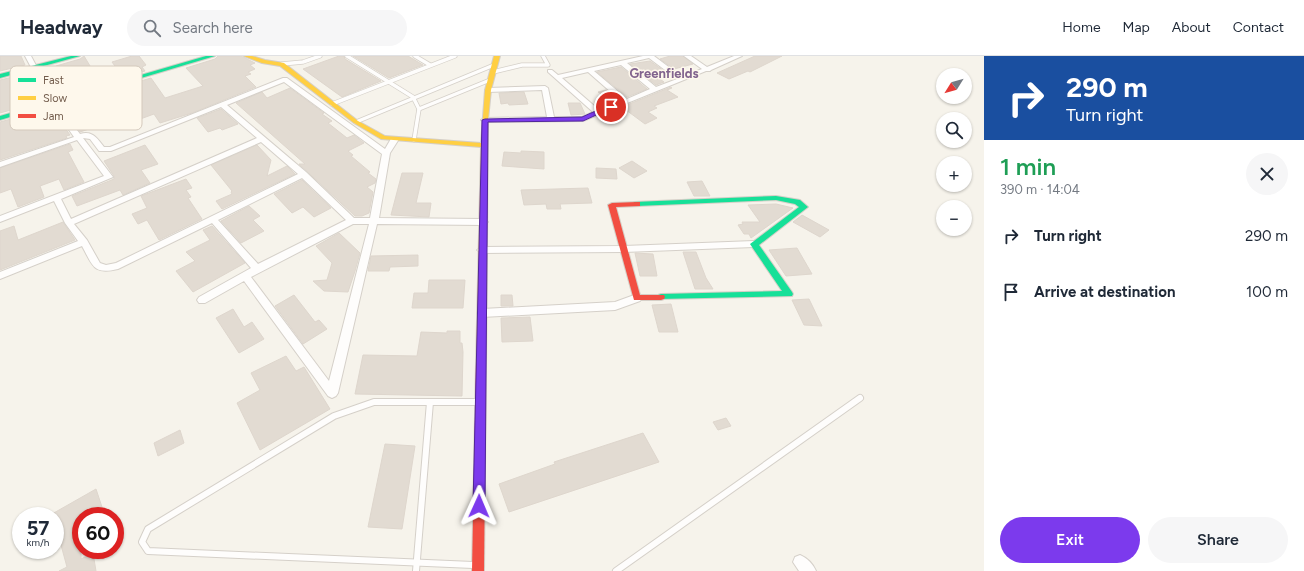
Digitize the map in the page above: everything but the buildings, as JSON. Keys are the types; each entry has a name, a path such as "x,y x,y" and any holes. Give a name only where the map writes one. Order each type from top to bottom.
{"street":[{"path":"28,56 34,66"},
{"path":"39,66 77,56"},
{"path":"142,77 212,56"},
{"path":"247,56 264,62 282,64 356,122 383,138 486,145"},
{"path":"558,77 651,56 681,79"},
{"path":"687,56 708,70"},
{"path":"485,120 583,119 654,89 708,70 739,56"},
{"path":"621,62 654,89"},
{"path":"478,568 482,250 486,145 485,120 488,90 493,68"},
{"path":"590,70 625,101"},
{"path":"550,71 598,112"},
{"path":"0,76 10,73"},
{"path":"0,166 90,135 102,149 106,150 285,80 386,153"},
{"path":"488,90 545,88 551,120"},
{"path":"222,104 303,174 352,221"},
{"path":"0,118 10,115"},
{"path":"0,219 109,177 94,155 72,130"},
{"path":"69,223 261,139"},
{"path":"245,275 332,393 374,220 386,153 395,139"},
{"path":"56,197 69,223 84,242 97,264 104,269 118,266 303,174"},
{"path":"482,250 624,249 754,244 804,207 798,202 776,198 612,205 624,249 637,298"},
{"path":"213,219 257,268"},
{"path":"202,300 257,268 352,221 484,222"},
{"path":"0,276 84,242"},
{"path":"482,313 615,306 637,298 789,294 754,244"}],"lane":[{"path":"282,64 303,62 320,56"},
{"path":"347,56 413,97 419,109 414,140"},
{"path":"415,56 430,65"},
{"path":"332,104 454,56"},
{"path":"356,122 413,97 493,68 522,65 548,65 543,56"},
{"path":"419,109 493,68"},
{"path":"616,571 860,398"},
{"path":"478,568 416,561 148,551 142,542 148,529 334,416 374,402 480,402"},
{"path":"416,571 430,402"}],"traffic: fast":[{"path":"38,66 77,56"},
{"path":"142,76 212,56"},
{"path":"0,76 10,73"},
{"path":"0,118 10,115"},
{"path":"661,297 789,294 754,244 804,207 797,202 776,198"},
{"path":"637,204 776,198"}],"traffic: slow":[{"path":"247,56 264,62 282,64 356,122 383,138 485,145"},
{"path":"481,364 485,120 488,90 497,56"}],"traffic: jam":[{"path":"637,204 612,205 637,298 661,297"},
{"path":"478,571 481,364"}],"district":[{"name":"Greenfields","path":"664,73"}],"route":[{"path":"479,506 482,250 486,145 485,120 583,119 611,107"}]}
